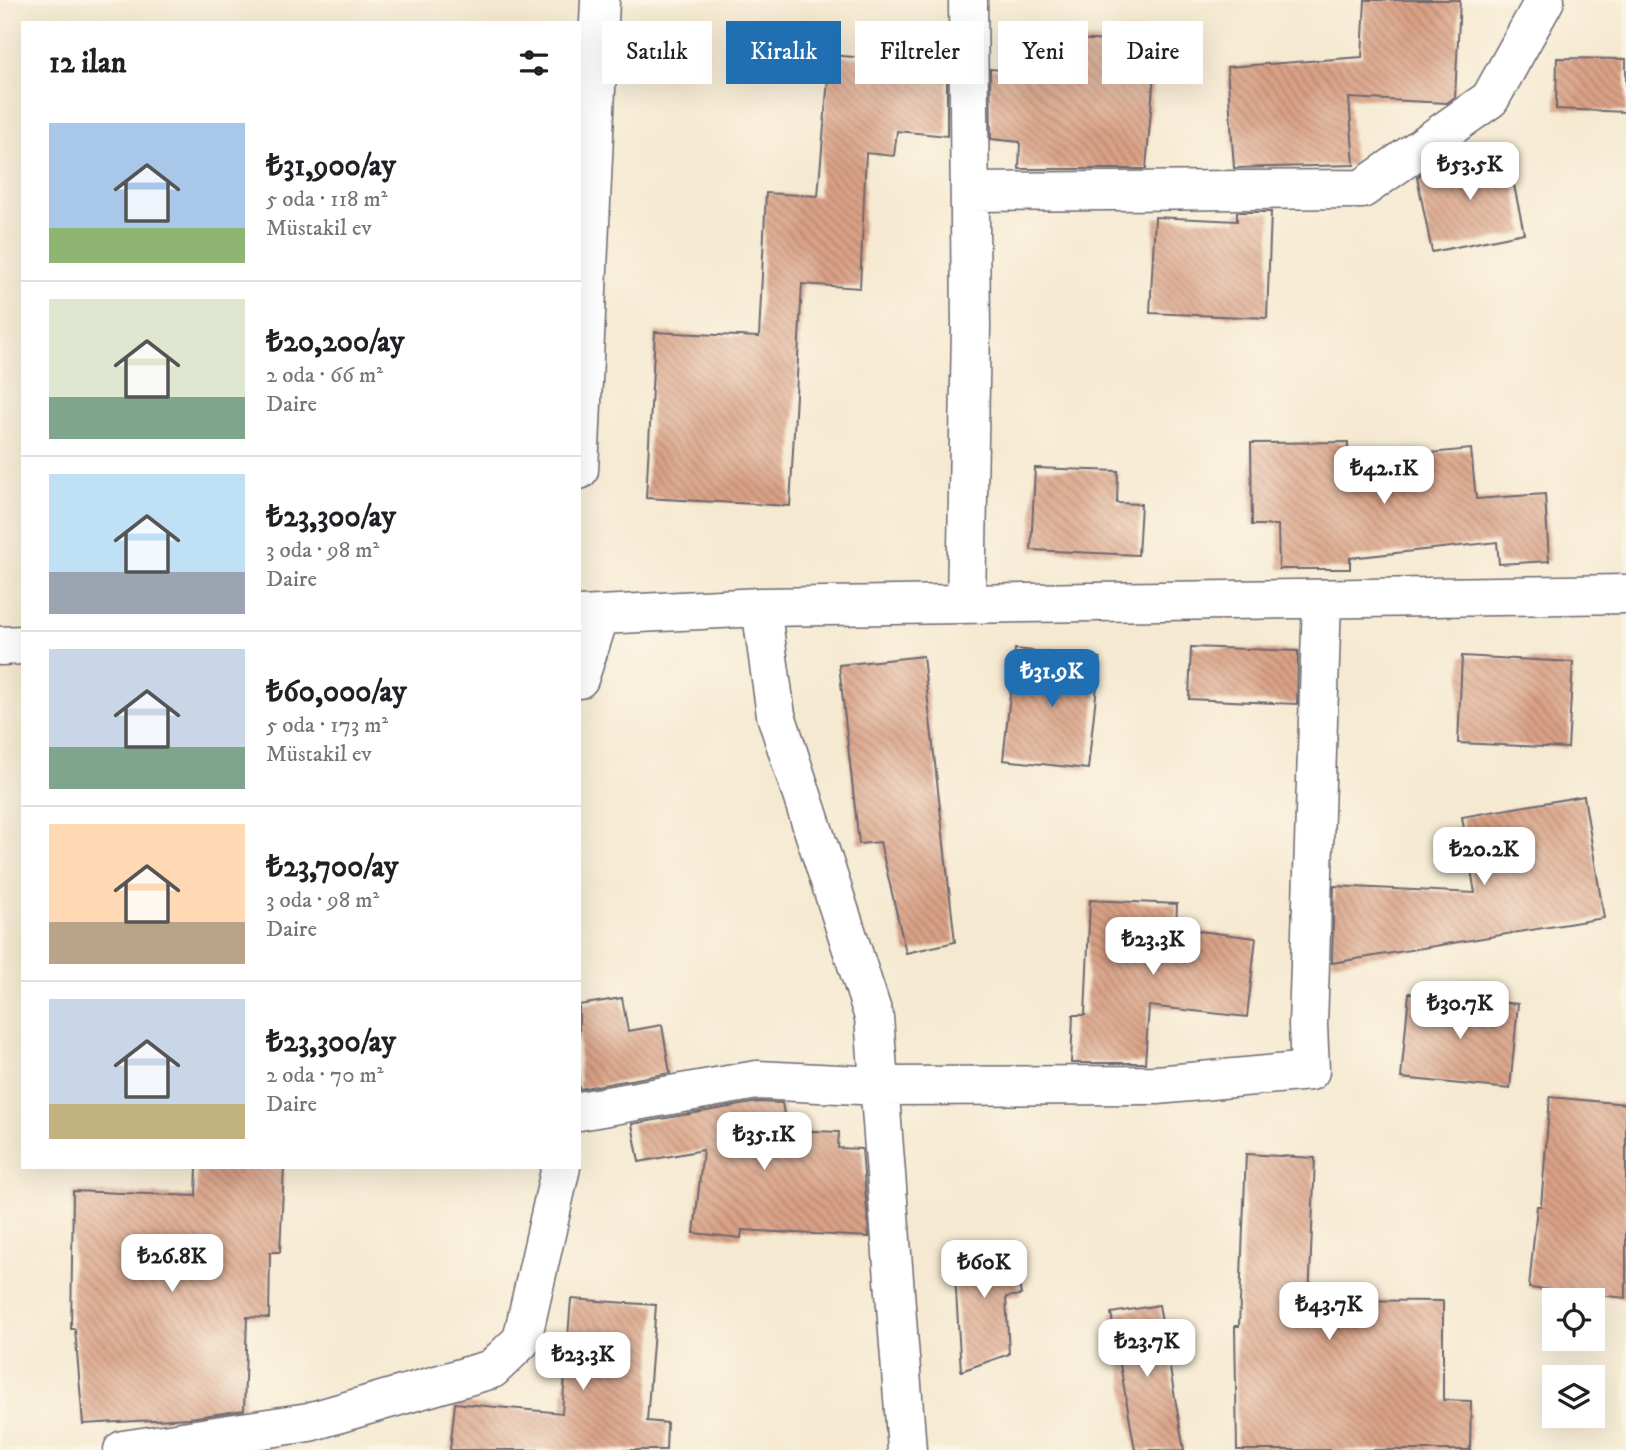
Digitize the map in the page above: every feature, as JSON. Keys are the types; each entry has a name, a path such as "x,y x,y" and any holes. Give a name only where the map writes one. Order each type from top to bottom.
{"street":[{"path":"581,425 600,0"},
{"path":"966,604 971,328 968,0"},
{"path":"970,192 1362,188 1490,99 1545,0"},
{"path":"581,617 761,607 1626,594"},
{"path":"581,1111 757,1080 880,1086 1157,1085 1310,1071 1308,1012 1322,599"},
{"path":"761,607 776,715 874,1017 907,1450"},
{"path":"581,618 597,624 581,673"},
{"path":"0,646 21,645"},
{"path":"123,1450 309,1422 492,1369 522,1340 561,1169"}],"building":[{"path":"1365,0 1460,0 1455,97 1447,103 1349,98 1354,165 1234,168 1227,67 1362,57"},
{"path":"1088,40 1102,40 1102,84 1153,84 1146,169 1019,169 1020,142 991,139 990,69 998,70 998,84 1088,84"},
{"path":"841,56 855,57 855,84 947,84 947,136 897,131 894,156 866,153 860,288 802,284 790,506 646,498 655,332 759,337 766,193 818,196 828,84 841,84"},
{"path":"1557,58 1626,59 1626,112 1556,109"},
{"path":"1507,152 1524,233 1432,252 1417,177 1431,167"},
{"path":"1237,212 1271,212 1267,318 1150,313 1155,217 1237,221"},
{"path":"1348,442 1348,459 1419,450 1420,454 1471,449 1476,499 1545,494 1549,561 1499,564 1497,542 1350,558 1350,569 1279,569 1278,525 1252,525 1251,443"},
{"path":"1035,468 1118,471 1117,503 1141,504 1138,555 1031,550"},
{"path":"1191,647 1298,651 1297,704 1189,699"},
{"path":"1015,649 1100,658 1088,769 1003,760"},
{"path":"923,656 955,942 906,953 880,842 859,844 839,665"},
{"path":"1462,656 1573,662 1568,748 1458,743"},
{"path":"1584,796 1604,918 1332,963 1334,886 1475,893 1462,817"},
{"path":"1090,900 1177,904 1176,928 1256,938 1247,1017 1149,1006 1145,1063 1071,1063 1073,1015 1085,1015"},
{"path":"1409,993 1518,1004 1510,1089 1401,1078"},
{"path":"622,998 628,1031 662,1025 670,1073 581,1089 581,1005"},
{"path":"1550,1097 1626,1104 1626,1298 1605,1296 1605,1288 1529,1288 1537,1206 1541,1206"},
{"path":"758,1102 782,1103 787,1130 839,1132 838,1148 862,1149 869,1237 742,1230 741,1238 694,1233 703,1150 639,1162 632,1124"},
{"path":"1246,1154 1315,1158 1309,1300 1443,1301 1443,1400 1471,1401 1470,1450 1237,1450 1235,1326 1239,1326"},
{"path":"197,1169 284,1169 280,1252 270,1252 269,1318 247,1317 244,1410 190,1418 83,1424 75,1329 71,1329 73,1191 196,1196"},
{"path":"953,1244 1012,1244 1021,1295 1006,1297 1009,1354 961,1371"},
{"path":"571,1299 656,1305 647,1421 667,1423 666,1450 450,1450 455,1403 562,1413"},
{"path":"1159,1305 1184,1450 1135,1450 1111,1313"}]}
